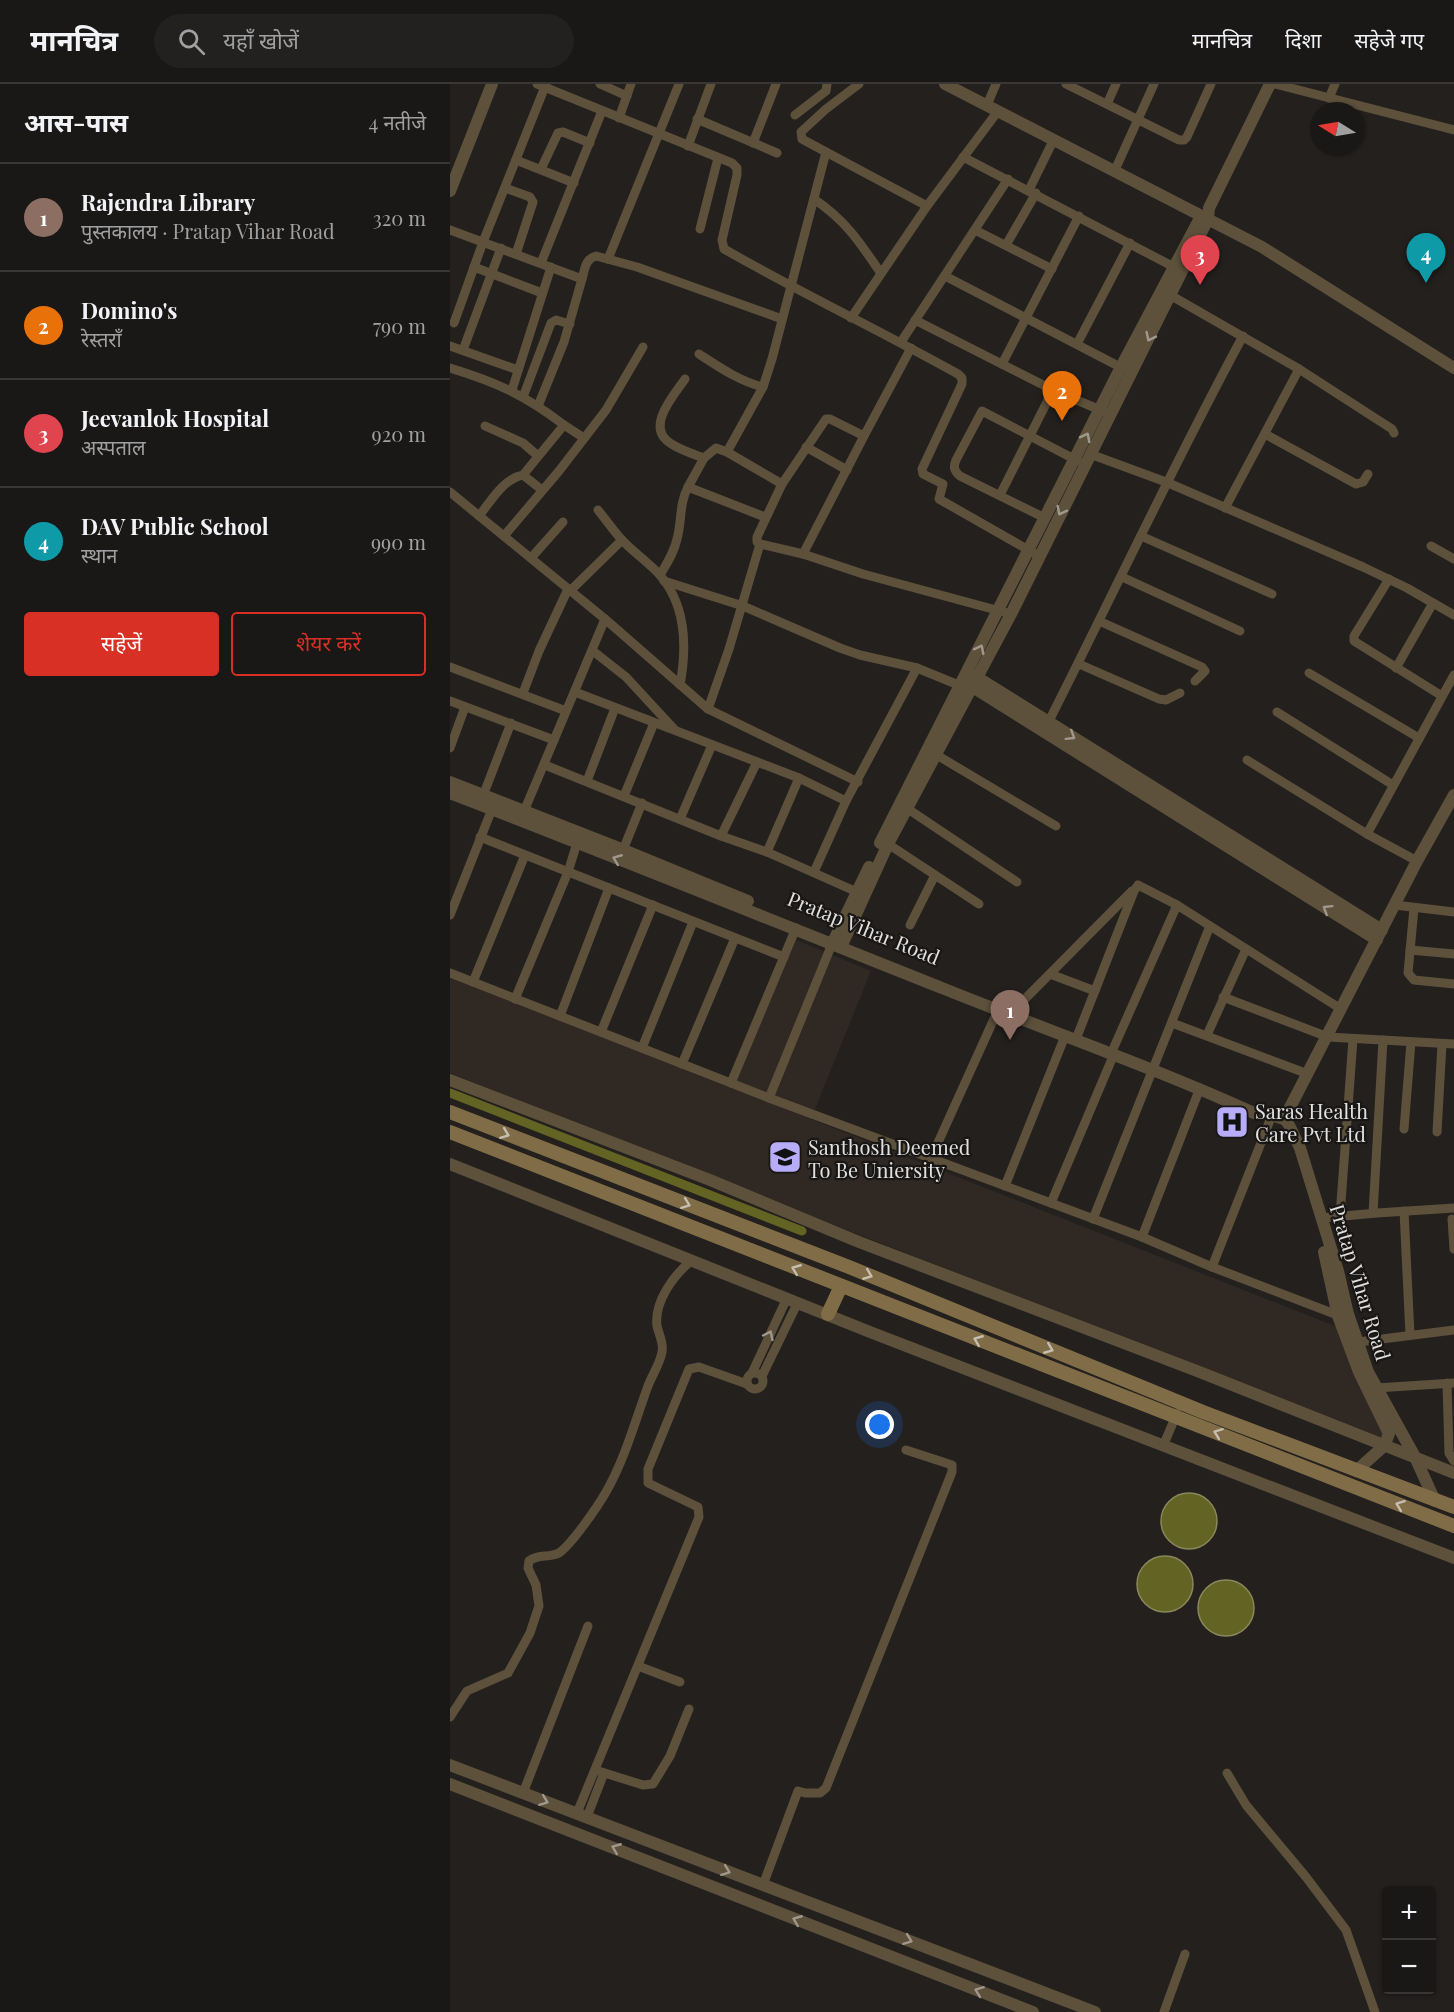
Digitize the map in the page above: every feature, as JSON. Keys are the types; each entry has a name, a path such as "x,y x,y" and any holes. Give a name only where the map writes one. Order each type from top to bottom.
{"main road":[{"path":"450,1112 849,1267 1182,1403 1454,1507"},
{"path":"450,1132 1454,1526"},
{"path":"828,1314 841,1286"}],"street":[{"path":"450,169 484,84"},
{"path":"450,191 492,84"},
{"path":"600,84 627,96"},
{"path":"619,118 631,84"},
{"path":"608,259 680,84"},
{"path":"688,146 711,84"},
{"path":"753,143 776,84"},
{"path":"795,115 826,91 826,84"},
{"path":"859,84 801,132 802,139 927,206"},
{"path":"945,84 1206,214 1454,368"},
{"path":"851,318 880,272 963,157 993,108 996,84"},
{"path":"1107,104 1116,84"},
{"path":"1115,170 1154,84"},
{"path":"1073,85 1179,140 1184,140 1212,84"},
{"path":"838,942 935,754 998,612 1034,553 1127,370 1170,295 1206,214 1270,84"},
{"path":"1275,84 1454,130"},
{"path":"1329,98 1335,84"},
{"path":"454,323 543,85 732,163 736,168 722,246 724,249 791,287 902,342 958,374 962,378 959,391 922,469 923,474 944,484 939,499 1034,553"},
{"path":"541,263 602,111"},
{"path":"697,119 777,153"},
{"path":"541,169 558,133 563,132 590,143"},
{"path":"1006,245 1033,192 1054,140"},
{"path":"727,452 763,387 826,152"},
{"path":"963,157 1174,267"},
{"path":"700,229 718,158"},
{"path":"516,160 574,183"},
{"path":"902,342 1008,179"},
{"path":"505,188 530,197 533,202 516,254"},
{"path":"814,200 835,214 847,226 880,272"},
{"path":"1127,370 1174,267 1206,214"},
{"path":"1002,364 1079,216"},
{"path":"450,230 582,279"},
{"path":"975,230 1052,269"},
{"path":"1077,344 1130,243"},
{"path":"463,350 501,248"},
{"path":"538,406 570,324 586,262 596,256 637,267 782,319"},
{"path":"474,267 542,293"},
{"path":"512,390 551,267"},
{"path":"945,276 1127,370"},
{"path":"1170,295 1299,369 1392,429 1394,433"},
{"path":"523,397 551,323 556,320 570,324"},
{"path":"915,320 1053,390 1105,412"},
{"path":"1049,721 1122,577 1166,482 1243,336"},
{"path":"450,346 518,370"},
{"path":"504,536 606,410 643,347"},
{"path":"803,554 911,348"},
{"path":"699,354 734,376 763,387"},
{"path":"450,368 512,390 584,438"},
{"path":"1225,508 1299,369"},
{"path":"685,379 664,411 660,429 663,438 670,444 704,458"},
{"path":"1000,495 1053,390"},
{"path":"1045,518 960,476 955,471 956,460 982,411 1083,459 1166,482 1389,579 1454,615"},
{"path":"864,436 826,419 782,484 765,517 757,542 803,554 863,574 1011,614"},
{"path":"523,475 564,425"},
{"path":"484,426 524,443 538,456"},
{"path":"1265,434 1356,484 1363,482 1368,474"},
{"path":"806,447 847,470"},
{"path":"662,578 677,540 682,498 704,458 716,448 782,484"},
{"path":"769,1098 838,942 857,892 904,794 969,681 1011,614 1045,518 1083,459"},
{"path":"479,516 514,476 523,475 542,490"},
{"path":"688,487 765,517"},
{"path":"450,492 605,620 708,709 858,782"},
{"path":"598,510 622,540 662,578 674,596 680,613 685,654 680,685"},
{"path":"531,558 563,522"},
{"path":"1141,536 1272,594"},
{"path":"523,693 539,651 569,590 622,540"},
{"path":"708,709 743,606 760,544"},
{"path":"1431,546 1454,559"},
{"path":"1122,577 1240,631"},
{"path":"662,578 743,606 860,655 969,681 1049,721 1126,776"},
{"path":"1389,579 1354,636 1354,641 1442,696"},
{"path":"1396,668 1434,603"},
{"path":"522,816 605,620"},
{"path":"1099,621 1202,667 1205,671 1195,681"},
{"path":"592,651 626,677 663,714 677,732"},
{"path":"1079,664 1159,699 1166,700 1180,693"},
{"path":"450,667 566,711"},
{"path":"814,872 846,801 918,669"},
{"path":"1309,673 1419,738"},
{"path":"1367,834 1454,675"},
{"path":"969,681 1126,776 1379,935"},
{"path":"575,692 799,778 846,801"},
{"path":"450,701 554,740"},
{"path":"450,748 465,706"},
{"path":"587,781 615,708"},
{"path":"1277,712 1393,785"},
{"path":"486,788 511,723"},
{"path":"624,796 654,723"},
{"path":"680,819 712,745"},
{"path":"935,754 1056,826"},
{"path":"1246,760 1367,834 1418,861"},
{"path":"721,836 757,762"},
{"path":"545,765 721,836 767,852 857,892"},
{"path":"767,852 799,778"},
{"name":"Pratap Vihar Road","path":"450,782 577,843 795,928 838,942"},
{"name":"Pratap Vihar Road","path":"450,793 492,809 522,816 623,850 998,1010 1072,1035 1255,1105 1288,1123 1300,1148 1338,1271 1343,1315 1358,1342 1376,1388 1415,1457 1436,1501"},
{"path":"1212,1267 1272,1116 1308,1074 1453,798"},
{"path":"623,850 642,803"},
{"path":"450,913 492,809"},
{"path":"908,809 1017,882"},
{"path":"480,837 784,957"},
{"path":"515,999 568,872 577,843"},
{"path":"888,844 979,904"},
{"path":"473,982 525,855"},
{"path":"910,925 935,875"},
{"path":"1016,1008 1138,885 1177,905 1341,1010"},
{"path":"560,1016 609,888"},
{"path":"1005,1186 1072,1035 1095,991 1135,888"},
{"path":"1051,1203 1177,905"},
{"path":"1395,905 1454,912"},
{"path":"601,1032 653,906"},
{"path":"1414,908 1408,974 1410,978 1454,984"},
{"path":"642,1048 693,922"},
{"path":"1093,1219 1210,926"},
{"path":"731,1083 795,928"},
{"path":"682,1064 735,938"},
{"path":"1207,1035 1246,949"},
{"path":"1410,950 1454,954"},
{"path":"450,973 769,1098 1142,1237 1212,1267 1343,1315"},
{"path":"1050,974 1095,991"},
{"name":"Pratap Vihar Road","path":"932,980 1016,1008 1072,1035"},
{"path":"1224,997 1328,1037 1454,1044"},
{"path":"931,1158 998,1010"},
{"path":"1172,1023 1308,1074"},
{"path":"1340,1216 1353,1039"},
{"path":"1373,1213 1383,1040"},
{"path":"1404,1129 1412,1042"},
{"path":"1437,1132 1442,1044"},
{"name":"Pratap Vihar Road","path":"1154,1066 1254,1113 1272,1116"},
{"path":"450,1080 1384,1446 1453,1468"},
{"path":"1142,1237 1200,1088"},
{"name":"Pratap Vihar Road","path":"1293,1135 1294,1149 1359,1372 1388,1431 1389,1437 1384,1446"},
{"path":"450,1164 1084,1415 1454,1558"},
{"path":"1321,1218 1454,1208"},
{"path":"1404,1211 1410,1335"},
{"path":"1452,1219 1454,1249"},
{"path":"450,1717 467,1691 508,1673 530,1633 539,1606 536,1585 528,1568 529,1561 535,1557 552,1555 561,1551 592,1514 612,1482 649,1382 662,1354 663,1343 657,1323 660,1306 671,1282 678,1272 692,1260"},
{"path":"752,1373 792,1300"},
{"path":"582,1815 638,1666 699,1517 698,1507 648,1483 648,1469 689,1369 699,1366 747,1384 750,1388 759,1388 792,1300"},
{"path":"1358,1342 1454,1330"},
{"path":"747,1384 747,1376 752,1373 757,1372 762,1376"},
{"path":"1376,1388 1450,1383 1449,1453 1453,1468"},
{"path":"1164,1444 1182,1403"},
{"path":"1356,1471 1384,1446"},
{"path":"763,1885 798,1791 820,1793 826,1788 952,1472 952,1466 906,1450"},
{"path":"524,1793 588,1626"},
{"path":"638,1666 680,1682"},
{"path":"599,1771 643,1785 653,1784 670,1756 689,1710"},
{"path":"450,1765 1095,2012"},
{"path":"1227,1773 1246,1805 1306,1876 1346,1930 1375,2012"},
{"path":"450,1784 1034,2012"},
{"path":"1164,2012 1185,1954"}],"shaded area":[{"name":"Santhosh Deemed To Be Uniersity","path":"794,939 871,971 811,1119 1340,1328 1383,1424 1384,1439 450,1073 450,976 733,1089"},
{"path":"1189,1493 1200,1495 1209,1501 1215,1510 1217,1521 1215,1532 1209,1541 1200,1547 1189,1549 1178,1547 1169,1541 1163,1532 1161,1521 1163,1510 1169,1501 1178,1495"},
{"path":"1165,1556 1176,1558 1185,1564 1191,1573 1193,1584 1191,1595 1185,1604 1176,1610 1165,1612 1154,1610 1145,1604 1139,1595 1137,1584 1139,1573 1145,1564 1154,1558"},
{"path":"1226,1580 1237,1582 1246,1588 1252,1597 1254,1608 1252,1619 1246,1628 1237,1634 1226,1636 1215,1634 1206,1628 1200,1619 1198,1608 1200,1597 1206,1588 1215,1582"}],"waterway":[{"path":"450,1093 802,1231"}],"place":[{"name":"DAV Public School","path":"1426,283"},
{"name":"Jeevanlok Hospital","path":"1200,285"},
{"name":"Domino's","path":"1062,421"},
{"name":"Rajendra Library","path":"1010,1040"},
{"name":"Saras Health Care Pvt Ltd","path":"1232,1122"},
{"name":"Santhosh Deemed To Be Uniersity","path":"785,1157"}]}
